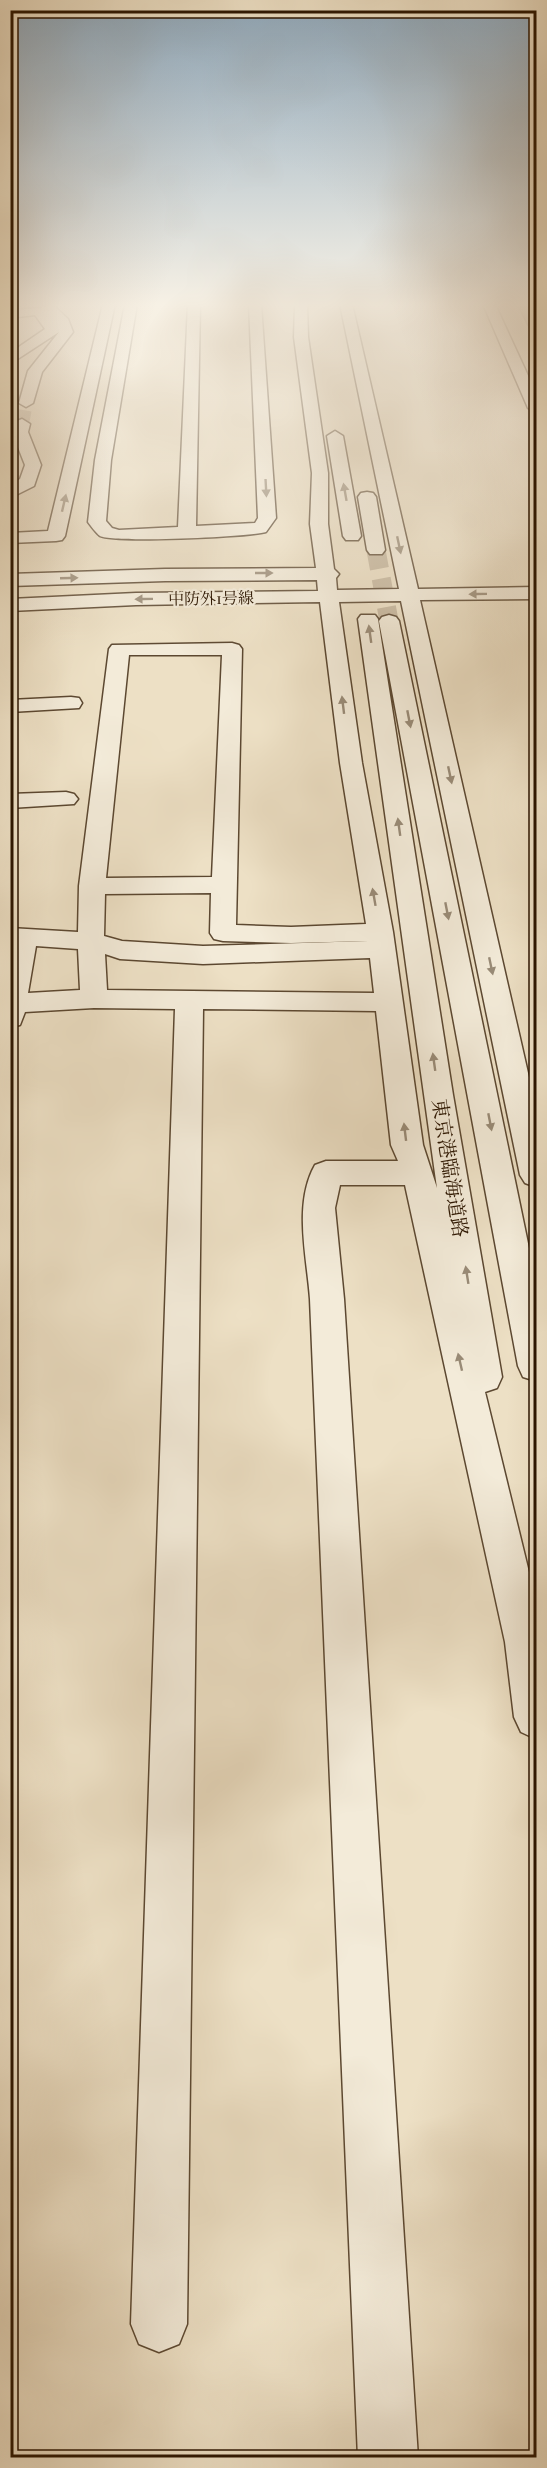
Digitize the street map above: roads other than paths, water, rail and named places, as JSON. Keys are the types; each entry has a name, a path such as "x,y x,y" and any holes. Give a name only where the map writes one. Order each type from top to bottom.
{"street":[{"path":"10,538 56,536 83,419"},
{"path":"111,419 97,522 106,532 119,535 260,528 267,518 261,419"},
{"path":"187,533 190,419"},
{"path":"312,419 320,473 319,524 334,581 351,763 381,941 407,1145 418,1173 442,1286 526,1644"},
{"path":"371,419 537,1174"},
{"path":"333,421 355,550"},
{"path":"10,493 28,482 33,465 20,432 22,424"},
{"path":"364,482 376,550"},
{"path":"392,513 402,486"},
{"path":"303,504 307,514 319,524"},
{"path":"383,574 409,584 537,593"},
{"path":"409,584 427,574"},
{"name":"中防外1号線","path":"10,580 165,575 409,584"},
{"name":"中防外1号線","path":"10,605 136,599 334,581"},
{"name":"東京港臨海道路","path":"537,1366 379,620 438,1095 537,1717"},
{"path":"94,999 91,941 92,886 119,649 232,649 223,933 291,934 381,941"},
{"path":"10,706 71,703"},
{"path":"10,801 66,799"},
{"path":"92,886 223,885"},
{"path":"381,941 182,954 120,950 91,941 17,936 12,1010 94,999 388,1002"},
{"path":"159,2324 189,999"},
{"path":"388,2457 327,1299 319,1208 326,1173 418,1173"}],"tunnel":[{"path":"22,424 23,419"},
{"path":"376,550 389,621"}]}
